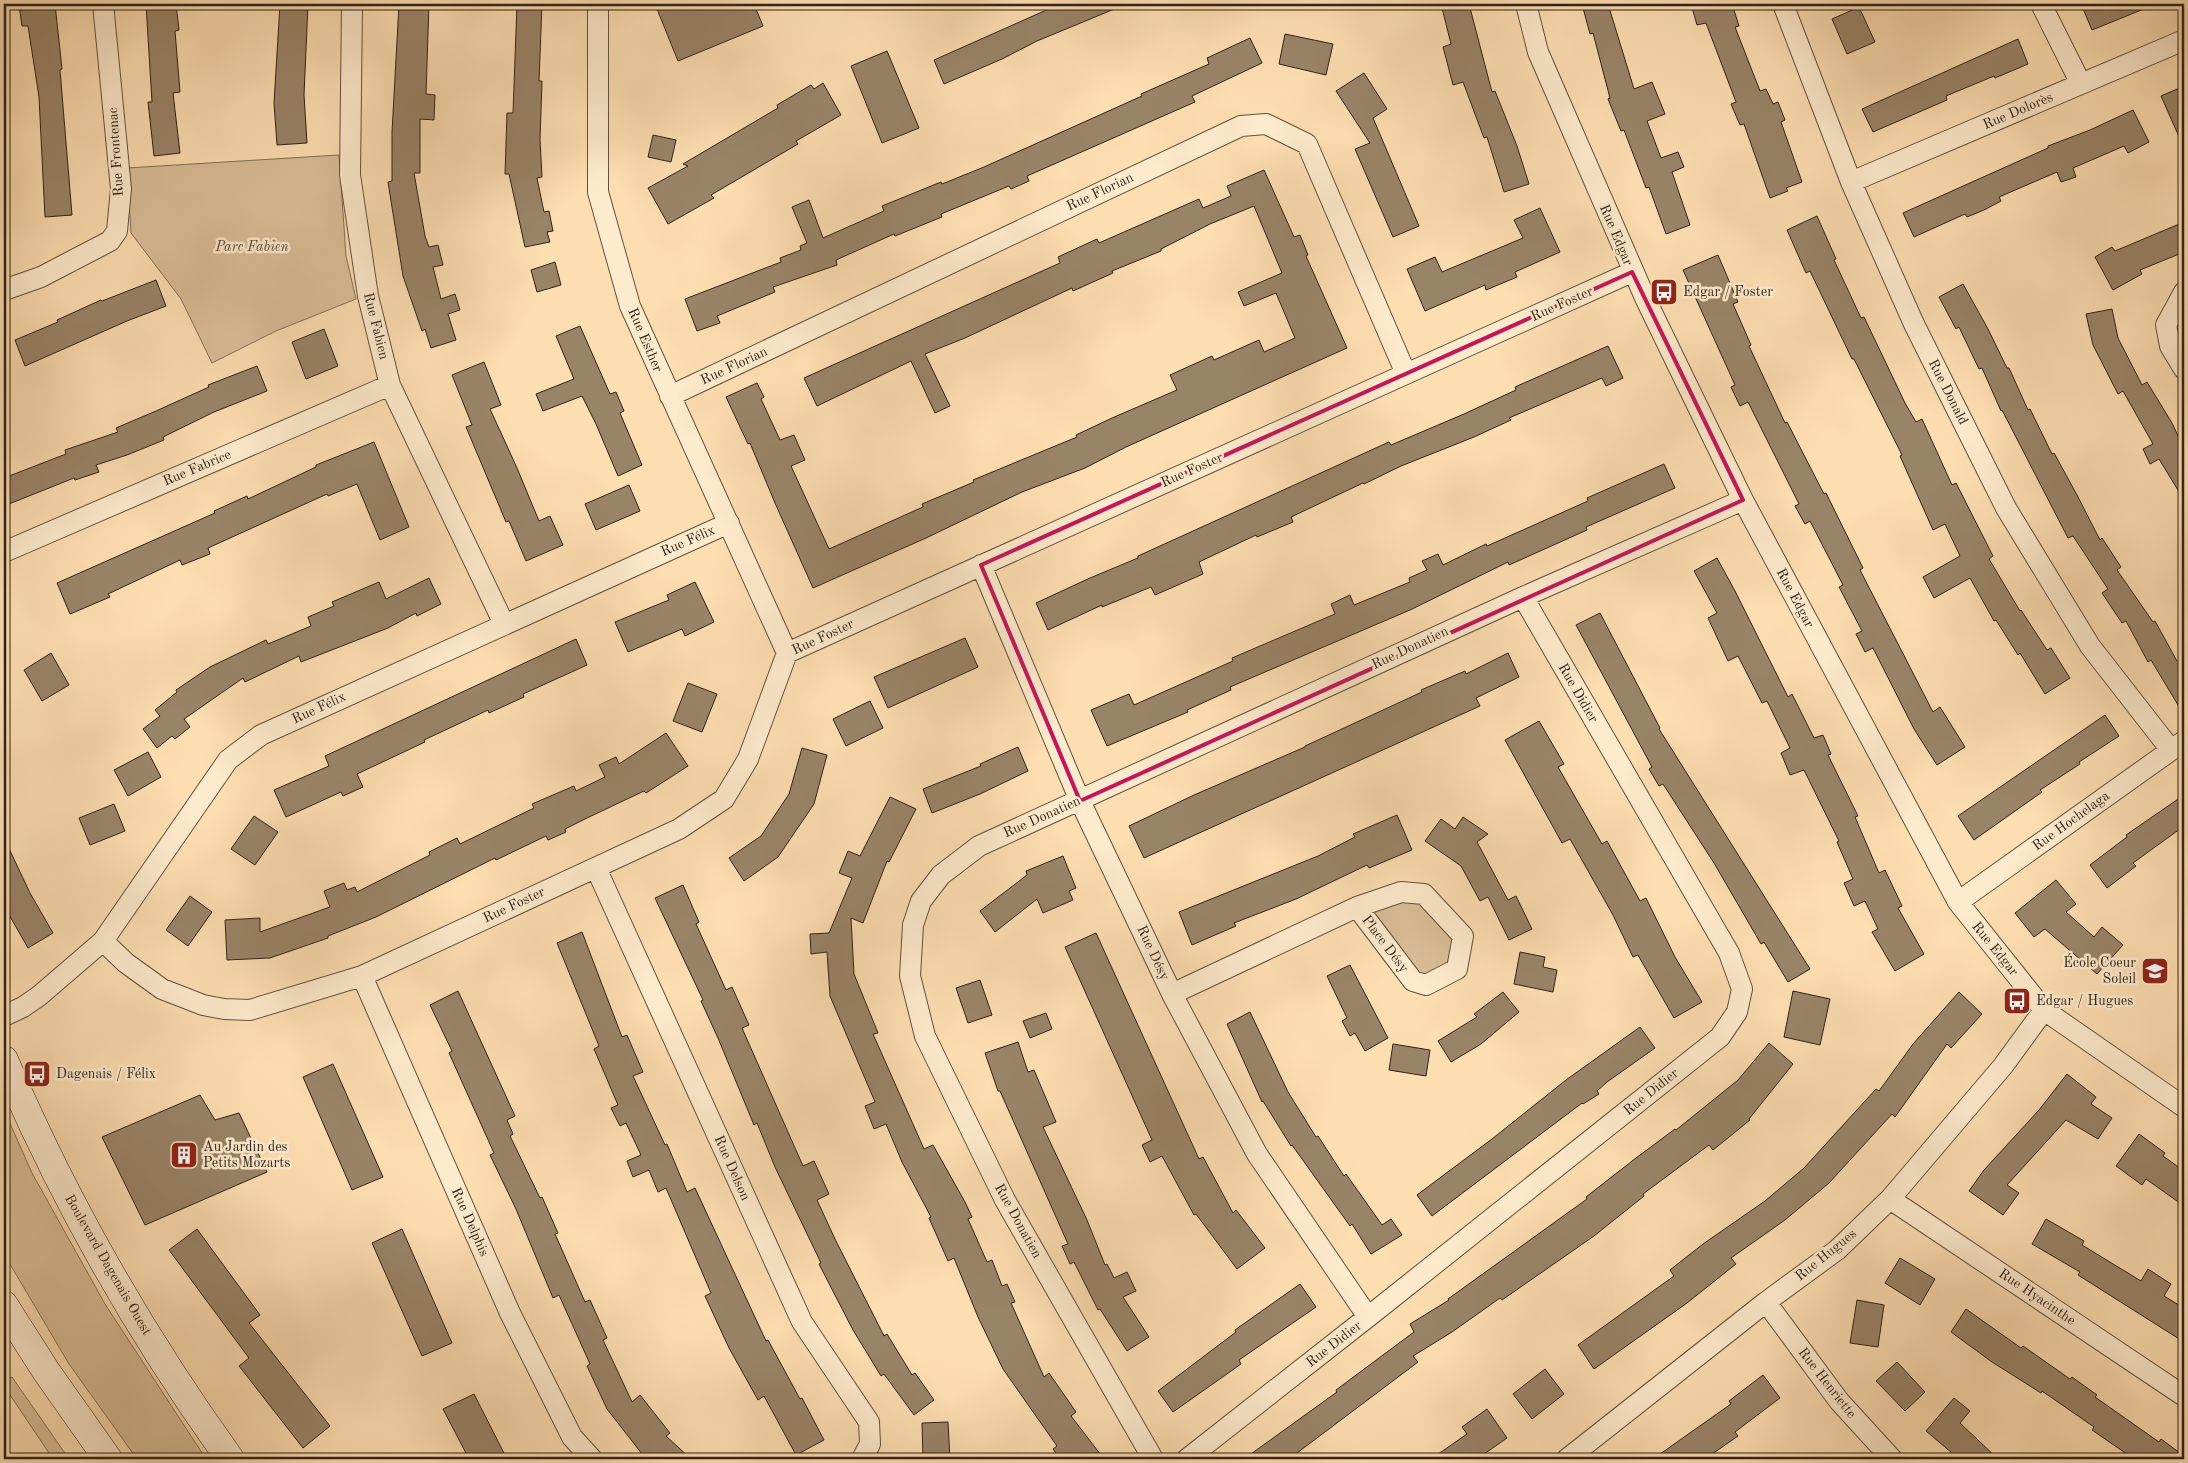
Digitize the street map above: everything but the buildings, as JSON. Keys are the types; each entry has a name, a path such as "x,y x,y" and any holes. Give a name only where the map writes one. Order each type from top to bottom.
{"main road":[{"name":"Boulevard Dagenais Ouest","path":"4,1060 34,1129 105,1263 174,1377 230,1459"},
{"path":"4,1305 51,1378 108,1459"}],"street":[{"name":"Rue Frontenac","path":"4,290 41,277 110,242 117,230 121,189 103,4"},
{"name":"Rue Fabien","path":"352,4 350,175 368,296 390,385 504,624"},
{"name":"Rue Esther","path":"598,4 598,192 630,306 730,523 787,654"},
{"name":"Rue Edgar","path":"1526,4 1538,52 1632,272 1743,500 1958,902 2044,1010 2184,1107"},
{"name":"Rue Donald","path":"1783,4 1851,182 1914,324 2006,508 2090,646 2178,746"},
{"path":"2041,4 2081,84"},
{"name":"Rue Dolorès","path":"1851,182 2184,40"},
{"name":"Rue Florian","path":"670,396 1241,126 1266,124 1308,144 1406,374"},
{"name":"Rue Foster","path":"103,941 126,963 162,988 203,1005 224,1010 250,1010 362,976 679,829 724,799 748,759 787,654 980,565 1632,272"},
{"path":"2184,292 2166,325 2170,346 2184,369"},
{"name":"Rue Fabrice","path":"4,552 390,385"},
{"name":"Rue Donatien","path":"1153,1459 1005,1200 925,1036 910,976 913,925 921,901 941,875 979,846 1523,597 1743,500"},
{"name":"Rue Félix","path":"4,1016 23,1007 39,996 103,941 228,760 260,735 730,523"},
{"name":"Rue Désy","path":"980,565 1080,800 1172,994 1257,1154 1368,1317"},
{"name":"Rue Didier","path":"1187,1459 1720,1037 1737,1012 1742,989 1728,954 1523,597"},
{"name":"Rue Hochelaga","path":"1958,902 2178,746"},
{"name":"Rue Delson","path":"596,868 802,1322 869,1422 870,1444 862,1459"},
{"name":"Place Désy","path":"1172,994 1357,907 1401,892 1424,894 1464,936 1457,969 1426,985 1412,981 1357,907"},
{"name":"Rue Delphis","path":"362,976 510,1313 572,1437 592,1459"},
{"name":"Rue Hugues","path":"1567,1459 1766,1302 1837,1250 1890,1199 2003,1066 2044,1010"},
{"name":"Rue Hyacinthe","path":"1890,1199 2184,1396"},
{"name":"Rue Henriette","path":"1766,1302 1839,1401 1892,1459"}],"highlighted area":[{"path":"1632,272 1743,500 1080,801 981,565"}],"green space":[{"name":"Parc Fabien","path":"339,155 346,256 356,299 276,331 212,363 181,299 131,233 127,168"},
{"path":"1424,894 1463,936 1457,969 1426,985 1357,907"},
{"path":"4,1110 32,1173 105,1304 206,1459 137,1459 69,1364 4,1254"},
{"path":"12,1377 69,1459 53,1459 4,1386 4,1382"}],"place":[{"name":"Edgar / Foster","path":"1664,292"},
{"name":"École Coeur Soleil","path":"2155,971"},
{"name":"Edgar / Hugues","path":"2017,1001"},
{"name":"Dagenais / Félix","path":"37,1074"},
{"name":"Au Jardin des Petits Mozarts","path":"184,1155"}]}
